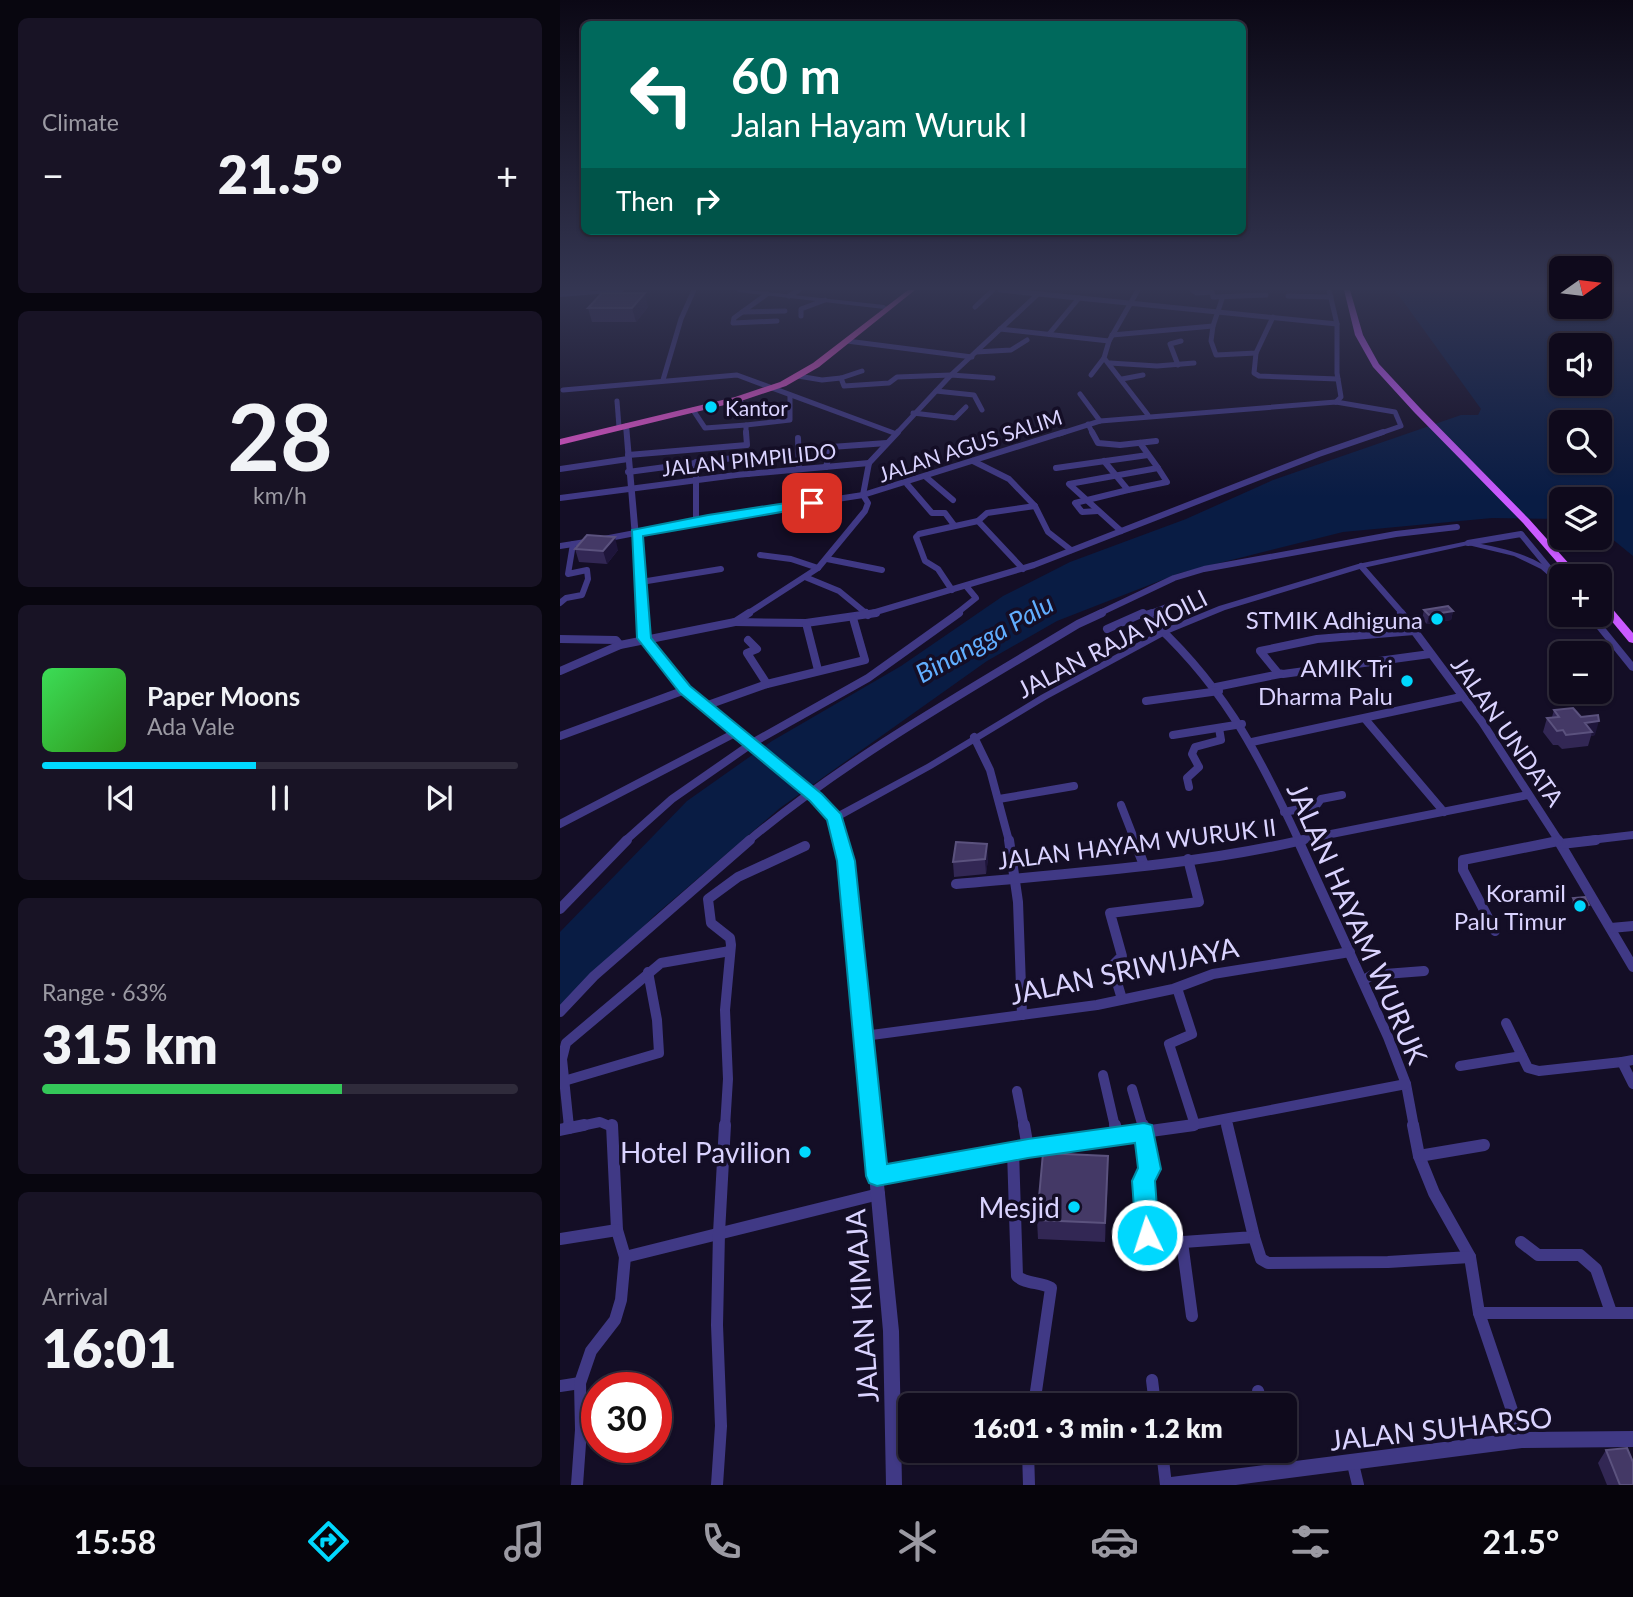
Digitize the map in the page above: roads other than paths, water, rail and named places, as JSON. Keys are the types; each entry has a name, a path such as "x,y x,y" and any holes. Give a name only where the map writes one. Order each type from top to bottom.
{"highway":[{"path":"560,442 770,387 802,371 817,359"},
{"path":"626,425 738,399 798,376 821,359"}],"main road":[{"path":"1373,359 1417,410 1564,564"},
{"path":"1612,615 1633,640"}],"street":[{"path":"663,380 669,359"},
{"path":"736,622 822,564 865,511 868,503 863,495 869,463 913,413 968,359"},
{"path":"1091,375 1103,359"},
{"path":"1106,359 1148,415"},
{"path":"1176,359 1178,365"},
{"path":"1256,359 1255,375 1338,379"},
{"path":"1336,402 1341,397 1338,359"},
{"path":"1110,363 1150,366 1194,363"},
{"path":"798,376 819,380 841,378 862,371"},
{"path":"560,383 564,388 584,388 737,375 894,433"},
{"path":"841,378 844,386 891,383 897,377 951,375 993,378"},
{"path":"1122,379 1143,375"},
{"path":"936,391 974,395 982,410"},
{"path":"1080,394 1100,421"},
{"path":"693,410 705,428 790,420 790,395"},
{"path":"738,399 750,411"},
{"path":"617,401 626,425 644,638"},
{"name":"JALAN AGUS SALIM","path":"560,546 863,495 907,484 1100,421 1148,415 1336,402 1395,411 1401,426 1319,454 1121,531"},
{"path":"913,413 954,418 966,407"},
{"path":"1088,424 1098,443 1118,445 1156,440"},
{"path":"746,425 747,474"},
{"path":"798,438 799,469"},
{"path":"826,467 831,447 887,443"},
{"path":"1098,511 1086,513 1078,509 1075,502 1167,482 1140,443"},
{"path":"560,469 628,457 747,445"},
{"path":"1056,468 1148,455"},
{"path":"628,472 748,456"},
{"path":"973,461 1009,479 1035,506 1041,524 1051,537 1071,550"},
{"path":"1104,461 1128,490"},
{"path":"696,462 696,521"},
{"name":"JALAN PIMPILIDO","path":"560,498 747,474 869,463"},
{"path":"560,671 620,645 644,638 736,622 806,623 853,618 1023,569 1121,531 1069,483 1158,468"},
{"path":"926,477 953,500"},
{"path":"907,484 932,513 945,513 954,525"},
{"path":"952,590 938,569 925,561 916,537 919,534 978,521 987,513 1035,506"},
{"path":"978,521 1023,569"},
{"path":"560,1012 594,976 676,902 787,809 946,702 1078,624 1174,578 1204,569 1384,536 1457,527"},
{"path":"1468,543 1521,534 1549,568"},
{"path":"1468,543 1517,554 1549,571"},
{"name":"JALAN RAJA MOILI","path":"835,818 930,766 974,737 1166,631 1222,608 1361,566 1468,543"},
{"path":"568,574 573,544"},
{"path":"760,555 882,570"},
{"name":"JALAN UNDATA","path":"1361,566 1393,601 1461,697 1482,722 1560,843 1633,967"},
{"path":"641,582 721,569"},
{"path":"560,576 587,570 588,577 582,595 566,598 560,603"},
{"path":"805,577 827,584 856,602 868,615"},
{"path":"560,909 648,818 672,799 754,742 868,678 975,600 966,586"},
{"path":"1107,628 1171,605"},
{"name":"JALAN HAYAM WURUK","path":"1146,615 1166,631 1218,689 1242,724 1364,980 1406,1083 1419,1156 1433,1193 1470,1257 1479,1313 1522,1440"},
{"path":"705,706 767,684 866,658 853,618"},
{"path":"806,623 818,670"},
{"path":"1600,627 1633,668"},
{"path":"1280,674 1260,651 1319,637 1366,638 1414,631"},
{"path":"560,639 598,638 617,640 620,645"},
{"name":"JALAN KIMAJA","path":"644,638 685,690 816,797 835,818 846,861 879,1194 891,1331 894,1485"},
{"path":"748,640 757,649 747,653 767,684"},
{"path":"1146,701 1218,689 1280,674 1430,654"},
{"path":"560,736 685,690"},
{"path":"1252,742 1461,697"},
{"path":"1365,719 1444,812"},
{"path":"1173,736 1242,724"},
{"path":"1189,787 1187,778 1199,767 1192,754 1195,747 1222,740 1219,728"},
{"path":"560,824 734,732"},
{"path":"974,737 985,752 1017,878 1022,1015"},
{"path":"999,799 1074,786"},
{"path":"1284,812 1316,806 1321,799 1342,795"},
{"name":"JALAN HAYAM WURUK II","path":"956,884 1144,865 1267,848 1528,795"},
{"path":"1121,805 1144,865"},
{"path":"1495,931 1489,915 1463,870 1463,860 1560,843 1633,835"},
{"path":"717,1485 722,1426 717,1325 719,1233 728,1079 725,1000 730,938 710,921 709,897 738,877 805,846"},
{"path":"1122,999 1112,969 1122,956 1110,914 1199,902 1188,859"},
{"path":"1611,928 1633,926"},
{"path":"577,1485 581,1430 580,1383 592,1351 615,1320 621,1300 625,1256 617,1230 612,1125 600,1122 565,1129 563,1041 648,972 674,959 730,951"},
{"name":"JALAN SRIWIJAYA","path":"864,1036 1122,999 1177,988 1213,974 1350,952"},
{"path":"1364,980 1372,975 1424,971"},
{"path":"564,1081 659,1054 657,1020 648,972"},
{"path":"1177,988 1192,1034 1169,1044 1195,1125"},
{"path":"1506,1023 1528,1068 1539,1071 1627,1061 1633,1084"},
{"path":"1460,1066 1522,1056"},
{"path":"1103,1075 1118,1138"},
{"path":"877,1176 1013,1151 1195,1125 1406,1083"},
{"path":"1132,1089 1144,1132 1149,1169 1143,1181 1147,1235 1155,1244 1254,1237"},
{"path":"1017,1091 1028,1149"},
{"path":"1226,1119 1254,1237 1261,1259 1268,1263 1388,1262 1470,1257"},
{"path":"1419,1156 1484,1145"},
{"path":"1013,1151 1017,1276 1021,1280 1040,1282 1051,1288 1036,1393"},
{"path":"625,1256 879,1194"},
{"path":"560,1239 617,1230"},
{"path":"1182,1242 1192,1315"},
{"path":"1521,1242 1538,1255 1580,1255 1596,1269 1611,1312"},
{"path":"1479,1313 1633,1313"},
{"path":"1152,1380 1154,1393"},
{"path":"560,1385 580,1383"},
{"name":"JALAN SUHARSO","path":"1169,1485 1353,1464 1522,1440 1633,1439"},
{"path":"1028,1463 1029,1485"},
{"path":"1164,1463 1169,1485"},
{"path":"1276,1463 1279,1472"},
{"path":"1353,1464 1358,1485"}],"water":[{"name":"Binangga Palu","path":"1445,359 1549,359 1549,396 1612,396 1612,359 1633,359 1633,556 1612,539 1612,487 1549,487 1549,519 1492,518 1343,532 1180,573 1057,621 987,661 780,808 654,916 560,1010 560,932 687,801 772,741 901,666 1003,596 1070,562 1186,519 1273,480 1461,415 1478,415 1481,409"}],"place":[{"name":"Kantor","path":"711,407"},
{"name":"STMIK Adhiguna","path":"1437,619"},
{"name":"AMIK Tri Dharma Palu","path":"1407,681"},
{"name":"Koramil Palu Timur","path":"1580,906"},
{"name":"Hotel Pavilion","path":"805,1152"},
{"name":"Mesjid","path":"1074,1207"}]}
